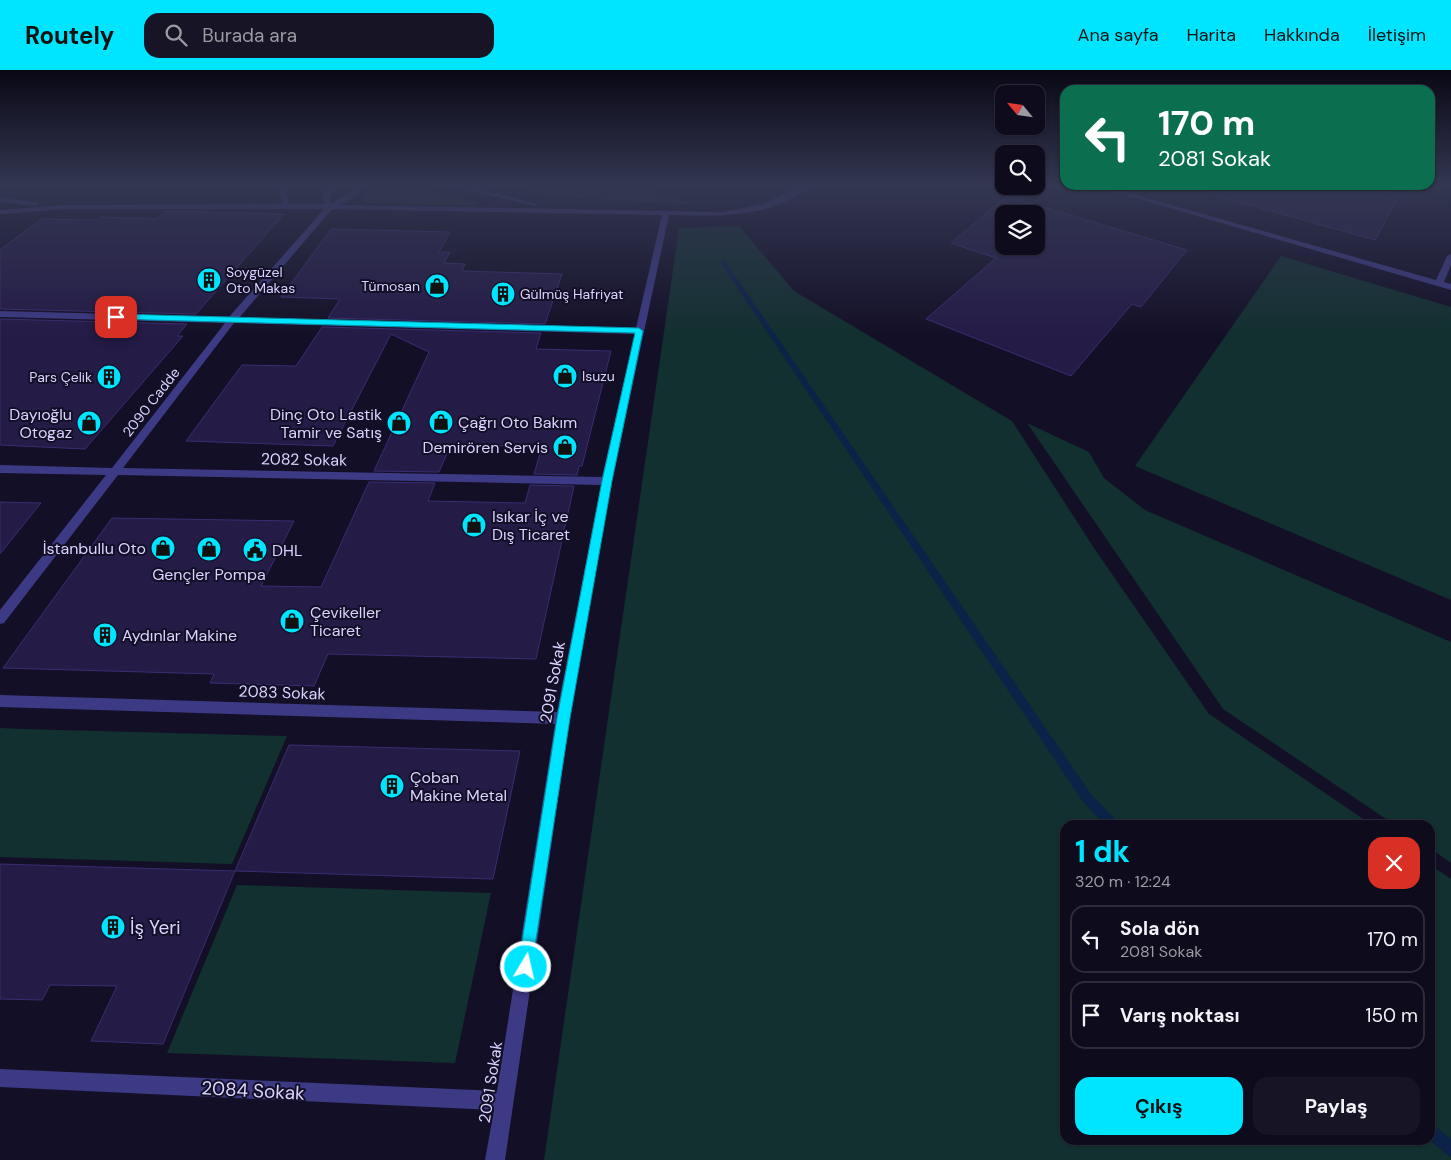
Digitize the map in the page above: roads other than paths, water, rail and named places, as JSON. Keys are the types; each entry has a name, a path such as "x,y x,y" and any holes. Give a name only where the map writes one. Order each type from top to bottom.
{"street":[{"name":"2090 Cadde","path":"0,619 232,320 304,237"},
{"name":"2091 Sokak","path":"494,1160 505,1101 563,718 607,481 661,237"},
{"path":"1277,237 1451,287"},
{"path":"1439,283 1451,256"},
{"path":"0,314 639,331"},
{"name":"2082 Sokak","path":"0,469 607,481"},
{"name":"2083 Sokak","path":"0,702 563,718"},
{"name":"2084 Sokak","path":"0,1078 505,1101"}],"waterway":[{"path":"723,262 1087,798 1108,820"},
{"path":"1435,1135 1451,1149"}],"place":[{"name":"Soygüzel Oto Makas","path":"209,280"},
{"name":"Tümosan","path":"437,286"},
{"name":"Gülmüş Hafriyat","path":"503,294"},
{"name":"Isuzu","path":"565,376"},
{"name":"Pars Çelik","path":"109,377"},
{"name":"Çağrı Oto Bakım","path":"441,422"},
{"name":"Dayıoğlu Otogaz","path":"89,423"},
{"name":"Dinç Oto Lastik Tamir ve Satış","path":"399,423"},
{"name":"Demirören Servis","path":"565,447"},
{"name":"Isıkar İç ve Dış Ticaret","path":"474,525"},
{"name":"İstanbullu Oto","path":"163,548"},
{"name":"Gençler Pompa","path":"209,549"},
{"name":"DHL","path":"255,550"},
{"name":"Çevikeller Ticaret","path":"292,621"},
{"name":"Aydınlar Makine","path":"105,635"},
{"name":"Çoban Makine Metal","path":"392,786"},
{"name":"İş Yeri","path":"113,927"}]}
